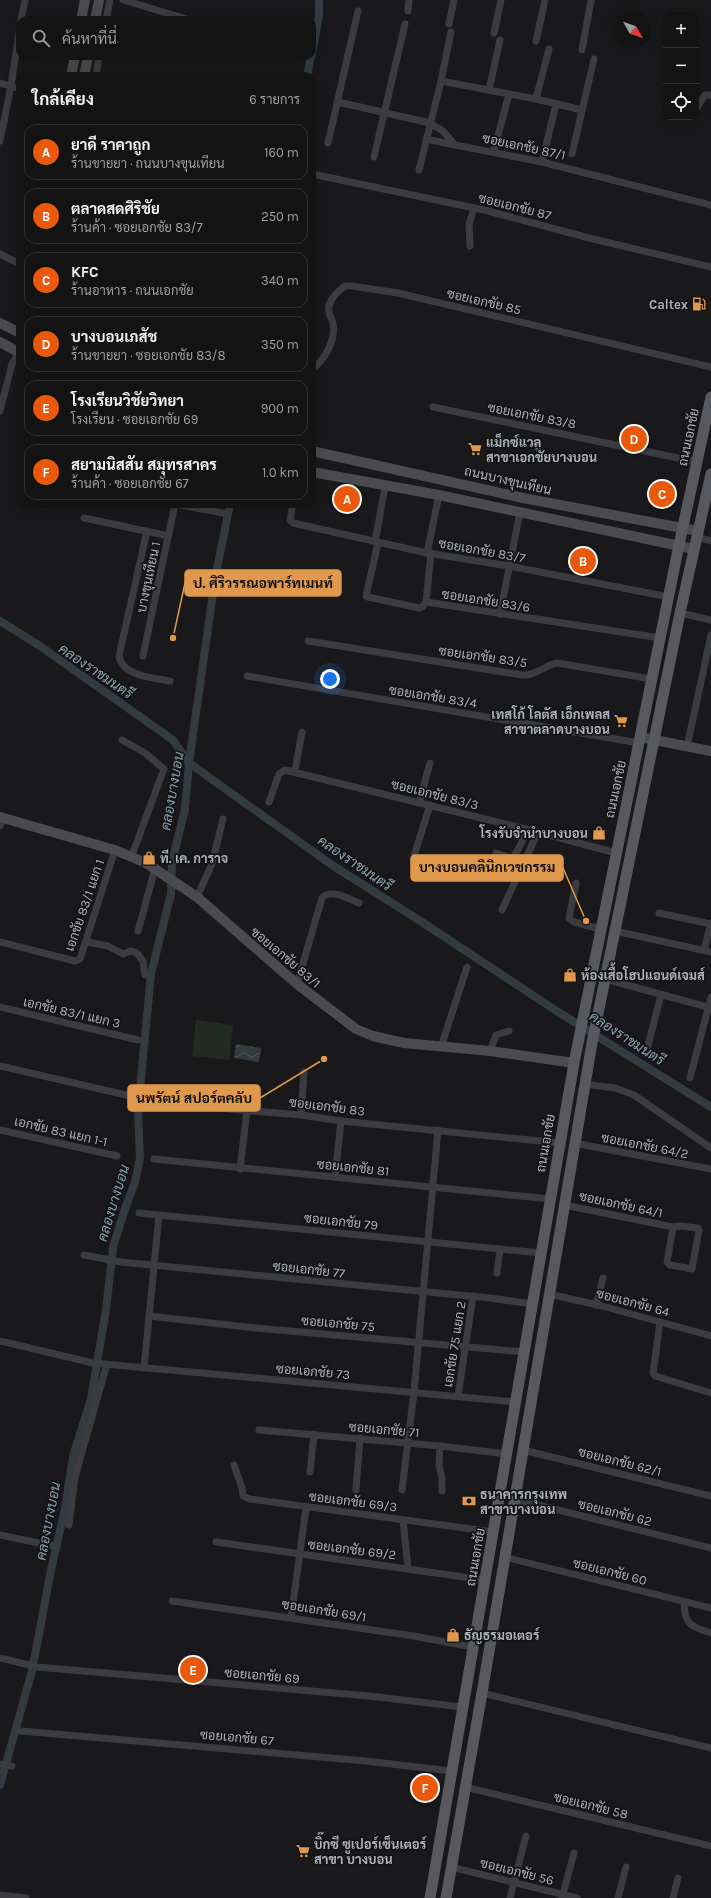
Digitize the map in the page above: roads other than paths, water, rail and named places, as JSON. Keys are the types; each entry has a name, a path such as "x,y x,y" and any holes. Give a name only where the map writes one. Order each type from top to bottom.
{"main road":[{"path":"82,16 85,0"},
{"path":"96,16 99,0"},
{"path":"72,72 74,60"},
{"path":"85,72 87,60"},
{"path":"0,323 16,331"},
{"path":"0,342 16,350"},
{"name":"ถนนเอกชัย","path":"430,1898 472,1647 494,1532 574,1063 668,597 711,397"},
{"name":"ถนนบางขุนเทียน","path":"316,452 523,498 682,529 698,534"},
{"path":"316,473 385,487 439,495 694,549"},
{"path":"446,1898 482,1693 584,1084 654,737 711,474"},
{"path":"520,512 523,498"},
{"path":"640,737 654,737 693,743 699,749"},
{"path":"654,737 711,751"},
{"name":"ซอยเอกชัย 83/1","path":"1,820 132,855 166,875 197,897 297,984 356,1029 373,1036 404,1043 490,1051 574,1063"},
{"path":"529,1324 544,1326"}],"street":[{"path":"22,16 25,0"},
{"path":"107,16 110,0"},
{"path":"123,0 174,16"},
{"path":"408,11 410,0"},
{"path":"449,24 454,0"},
{"path":"494,33 501,0"},
{"path":"536,41 545,0"},
{"path":"582,50 590,0"},
{"path":"328,143 358,11"},
{"path":"374,157 406,24"},
{"path":"419,170 441,81 451,32"},
{"path":"489,90 500,40"},
{"path":"536,99 549,49"},
{"path":"0,141 16,53"},
{"path":"572,154 594,59"},
{"path":"97,72 98,60"},
{"path":"441,81 536,99 582,110"},
{"path":"0,83 16,88"},
{"path":"494,151 509,94"},
{"path":"699,104 705,95 711,96"},
{"path":"338,102 430,123 443,131 455,145"},
{"path":"542,162 556,104"},
{"name":"ซอยเอกชัย 87/1","path":"426,139 494,151 542,162 711,205"},
{"name":"ซอยเอกชัย 87","path":"316,175 474,208 711,267"},
{"path":"470,246 469,224 474,208"},
{"path":"0,254 16,262"},
{"name":"ซอยเอกชัย 85","path":"316,366 323,358 331,341 333,323 329,312 329,307 333,298 345,286 352,286 412,296 711,367"},
{"path":"0,411 12,364 16,358"},
{"name":"ซอยเอกชัย 83/8","path":"433,407 697,462"},
{"path":"377,542 385,487"},
{"path":"426,602 429,553 439,495"},
{"name":"บางขุนเทียน 1","path":"143,656 174,508"},
{"path":"196,508 223,513"},
{"name":"ซอยเอกชัย 83/7","path":"292,508 290,520 293,523 429,553 509,566 668,597"},
{"path":"500,614 520,512"},
{"path":"84,518 169,536"},
{"path":"147,531 119,660 128,670 137,674 170,681"},
{"path":"698,534 711,540"},
{"name":"ซอยเอกชัย 83/6","path":"377,542 366,596 419,608 426,602 660,638"},
{"path":"680,613 711,620"},
{"path":"688,742 711,635"},
{"name":"ซอยเอกชัย 83/5","path":"308,641 522,675 533,674 552,664 558,663 652,679"},
{"name":"ซอยเอกชัย 83/4","path":"247,676 640,737"},
{"path":"270,802 282,771 295,771 302,732"},
{"path":"122,740 145,753 164,769 132,855"},
{"path":"419,803 430,763"},
{"name":"ซอยเอกชัย 83/3","path":"295,771 616,853"},
{"path":"414,856 430,805"},
{"path":"197,897 212,864 223,819"},
{"path":"504,871 522,843 526,829"},
{"path":"502,910 538,832"},
{"name":"เอกชัย 83/1 แยก 1","path":"0,942 75,961 80,959 87,942 115,850"},
{"path":"496,853 511,858"},
{"path":"138,931 155,869"},
{"path":"576,883 569,918 574,922 600,929"},
{"path":"297,984 322,898 328,894 337,894 359,903"},
{"path":"615,930 708,951 711,923 660,913"},
{"path":"87,942 108,946 124,954 131,951 137,953 142,961 145,975"},
{"path":"441,1047 467,967"},
{"path":"605,979 710,1008"},
{"path":"646,1053 661,995"},
{"path":"690,1078 710,1008 711,997"},
{"name":"เอกชัย 83/1 แยก 3","path":"0,1007 138,1040"},
{"path":"490,1051 496,1034 509,1031"},
{"name":"ซอยเอกชัย 83","path":"0,1066 130,1096 151,1096 204,1107 300,1115 341,1121 560,1143"},
{"path":"300,1115 304,1072"},
{"path":"584,1084 615,1088 634,1096 711,1148"},
{"path":"240,1169 247,1110"},
{"path":"335,1177 341,1121"},
{"name":"เอกชัย 83 แยก 1-1","path":"0,1130 117,1156"},
{"path":"402,1490 414,1392 438,1130"},
{"name":"ซอยเอกชัย 64/2","path":"574,1144 711,1169"},
{"name":"ซอยเอกชัย 81","path":"154,1159 240,1169 550,1198"},
{"name":"ซอยเอกชัย 64/1","path":"564,1205 672,1227 695,1227 699,1230 692,1269 670,1265 667,1262 672,1227"},
{"name":"ซอยเอกชัย 79","path":"139,1213 541,1253"},
{"path":"144,1368 159,1215"},
{"path":"497,1273 500,1249"},
{"name":"ซอยเอกชัย 77","path":"84,1255 154,1266 473,1296 532,1304"},
{"path":"596,1305 604,1278"},
{"name":"ซอยเอกชัย 64","path":"549,1294 711,1336"},
{"name":"เอกชัย 75 แยก 2","path":"458,1396 473,1296"},
{"name":"ซอยเอกชัย 75","path":"149,1316 256,1328 524,1352"},
{"path":"660,1322 653,1373 655,1376 711,1393"},
{"name":"ซอยเอกชัย 73","path":"0,1341 93,1363 516,1402"},
{"path":"69,1525 75,1477 107,1364"},
{"name":"ซอยเอกชัย 71","path":"259,1430 360,1438 507,1454"},
{"path":"310,1472 314,1434"},
{"path":"356,1490 360,1438"},
{"path":"440,1446 439,1465 442,1478 442,1491"},
{"name":"ซอยเอกชัย 62/1","path":"523,1450 711,1496"},
{"name":"ซอยเอกชัย 69/3","path":"234,1465 244,1497 306,1508 494,1532"},
{"name":"ซอยเอกชัย 62","path":"514,1499 711,1548"},
{"path":"291,1618 306,1508"},
{"path":"403,1520 408,1568"},
{"path":"0,1535 53,1546"},
{"name":"ซอยเอกชัย 69/2","path":"216,1542 485,1580"},
{"name":"ซอยเอกชัย 60","path":"504,1557 711,1608"},
{"name":"ซอยเอกชัย 69/1","path":"172,1601 291,1618 472,1647"},
{"path":"684,1602 684,1614 687,1621 693,1627 711,1633"},
{"name":"ซอยเอกชัย 69","path":"0,1658 35,1666 369,1696 462,1707"},
{"path":"482,1693 711,1748"},
{"name":"ซอยเอกชัย 67","path":"21,1731 366,1761 452,1771"},
{"path":"0,1764 12,1766"},
{"name":"ซอยเอกชัย 58","path":"465,1786 711,1846"},
{"path":"510,1898 526,1836"},
{"path":"563,1896 574,1853"},
{"path":"618,1898 626,1867"},
{"name":"ซอยเอกชัย 56","path":"451,1868 514,1882 563,1896 577,1898"},
{"path":"673,1898 678,1878"},
{"path":"0,1895 26,1898"}],"water":[{"path":"236,1044 261,1048 259,1062 234,1058"}],"waterway":[{"name":"คลองบางบอน","path":"316,32 319,16 319,0"},
{"name":"คลองบางบอน","path":"308,72 310,60"},
{"name":"คลองบางบอน","path":"0,1785 32,1671 51,1570 65,1509 73,1456 91,1399 106,1310 113,1247 135,1182 140,1158 138,1110 151,974 171,894 172,862 185,809 189,763 215,579 229,508"},
{"name":"คลองราชมนตรี","path":"0,621 40,646 173,740 189,763 332,865 422,922 555,1010 711,1107"}],"place":[{"name":"Caltex","path":"699,304"},
{"name":"บางบอนเภสัช","path":"634,439"},
{"name":"แม็กซ์แวลู สาขาเอกชัยบางบอน","path":"475,449"},
{"name":"KFC","path":"662,494"},
{"name":"ยาดี ราคาถูก","path":"347,499"},
{"name":"ตลาดสดศิริชัย","path":"583,561"},
{"name":"ป. ศิริวรรณอพาร์ทเมนท์","path":"173,638"},
{"name":"เทสโก้ โลตัส เอ็กเพลส สาขาตลาดบางบอน","path":"621,721"},
{"name":"โรงรับจำนำบางบอน","path":"599,833"},
{"name":"ที. เค. การาจ","path":"149,858"},
{"name":"บางบอนคลินิกเวชกรรม","path":"586,921"},
{"name":"ห้องเสื้อโฮปแอนด์เจมส์","path":"570,975"},
{"name":"นพรัตน์ สปอร์ตคลับ","path":"324,1059"},
{"name":"ธนาคารกรุงเทพ สาขาบางบอน","path":"469,1501"},
{"name":"ธัญธรมอเตอร์","path":"453,1635"},
{"name":"โรงเรียนวิชัยวิทยา","path":"193,1670"},
{"name":"สยามนิสสัน สมุทรสาคร","path":"425,1788"},
{"name":"บิ๊กซี ซูเปอร์เซ็นเตอร์ สาขา บางบอน","path":"303,1851"}]}
